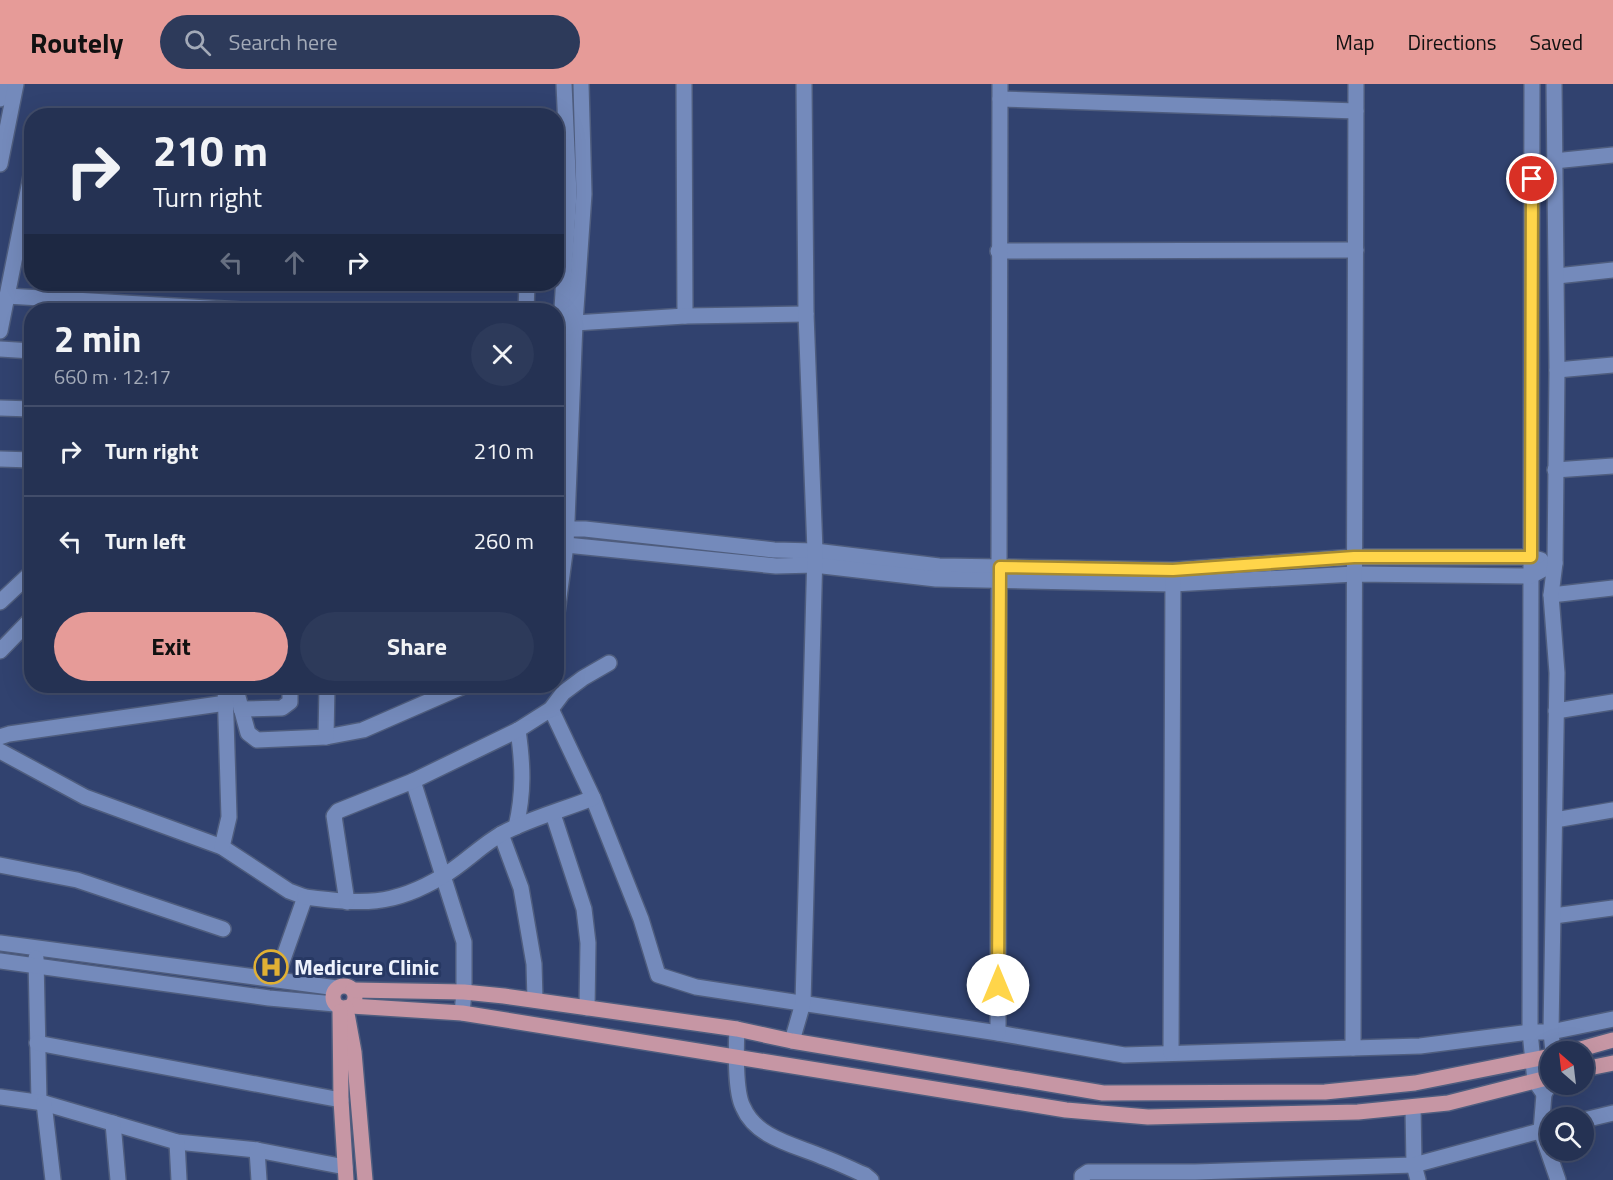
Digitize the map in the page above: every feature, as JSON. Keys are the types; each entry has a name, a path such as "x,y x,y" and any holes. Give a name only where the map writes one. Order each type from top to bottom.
{"main road":[{"path":"345,1174 341,1100 343,1006 355,995 348,986 342,986 333,993 333,999 343,1006 462,1013 1093,1114 1172,1117 1358,1112 1448,1103 1540,1080"},
{"path":"353,990 464,992 535,1000 737,1029 792,1041 1103,1093 1325,1092 1415,1083 1540,1058"},
{"path":"343,1006 354,1052 364,1180"},
{"path":"1594,1045 1613,1040"},
{"path":"1594,1068 1613,1063"}],"street":[{"path":"0,99 3,84"},
{"path":"0,164 16,84"},
{"path":"564,84 575,323 564,490"},
{"path":"564,285 581,84"},
{"path":"684,84 685,316"},
{"path":"792,1041 803,1003 814,558 806,314 804,84"},
{"path":"1353,1048 1356,84"},
{"path":"1532,84 1530,1032 1535,1081 1540,1084"},
{"path":"1552,1041 1557,673 1551,595 1555,563 1557,370 1554,84"},
{"path":"998,1033 1000,92 1356,111"},
{"path":"1554,161 1613,155"},
{"path":"0,331 24,231"},
{"path":"998,251 1356,250"},
{"path":"1557,276 1613,270"},
{"path":"7,296 124,303"},
{"path":"575,323 685,316 806,314"},
{"path":"0,349 24,350"},
{"path":"1557,370 1613,364"},
{"path":"0,408 24,409"},
{"path":"0,459 24,460"},
{"path":"1555,470 1613,466"},
{"path":"564,535 774,550 814,558 939,566 1000,574 1173,577 1354,573 1531,576 1555,563"},
{"path":"1173,577 1354,557 1531,557 1555,563"},
{"path":"1171,1053 1173,577"},
{"path":"0,602 24,580"},
{"path":"1551,595 1613,588"},
{"path":"0,651 24,626"},
{"path":"564,692 609,663"},
{"path":"222,847 229,817 225,693"},
{"path":"237,693 248,733 256,740 326,737 363,730 448,693"},
{"path":"241,709 282,708 290,702 290,693"},
{"path":"326,737 327,693"},
{"path":"347,902 334,816 338,811 413,781 518,730 550,709 563,693"},
{"path":"1556,711 1613,702"},
{"path":"0,737 226,703"},
{"path":"550,709 593,798 641,919 658,975 696,987 998,1033 1124,1055 1420,1046 1530,1032 1551,1032 1613,1019"},
{"path":"516,827 521,804 523,768 518,730"},
{"path":"0,752 85,797 222,847 289,891 305,897 347,902 378,902 401,897 443,876 501,834 593,798"},
{"path":"413,781 464,942 462,1013"},
{"path":"1555,820 1613,810"},
{"path":"553,814 584,909 588,943 587,1008"},
{"path":"501,834 521,888 534,964 535,1000"},
{"path":"0,865 77,880 223,929"},
{"path":"276,980 305,897"},
{"path":"1554,916 1613,908"},
{"path":"0,944 337,988"},
{"path":"36,948 37,1043 41,1102 53,1180"},
{"path":"0,961 343,1006"},
{"path":"737,1029 736,1058 742,1106 761,1130 787,1144 865,1175 871,1180"},
{"path":"37,1043 341,1100"},
{"path":"0,1097 41,1102 177,1142 257,1150 345,1174"},
{"path":"1413,1107 1416,1173"},
{"path":"1594,1118 1613,1113"},
{"path":"113,1124 118,1180"},
{"path":"1082,1180 1082,1176 1088,1172 1416,1173 1540,1132"},
{"path":"177,1142 179,1180"},
{"path":"257,1150 258,1180"},
{"path":"1553,1161 1558,1180"}],"place":[{"name":"Medicure Clinic","path":"271,967"}],"route":[{"path":"998,985 1000,567 1173,570 1354,557 1531,557 1532,179"}]}
